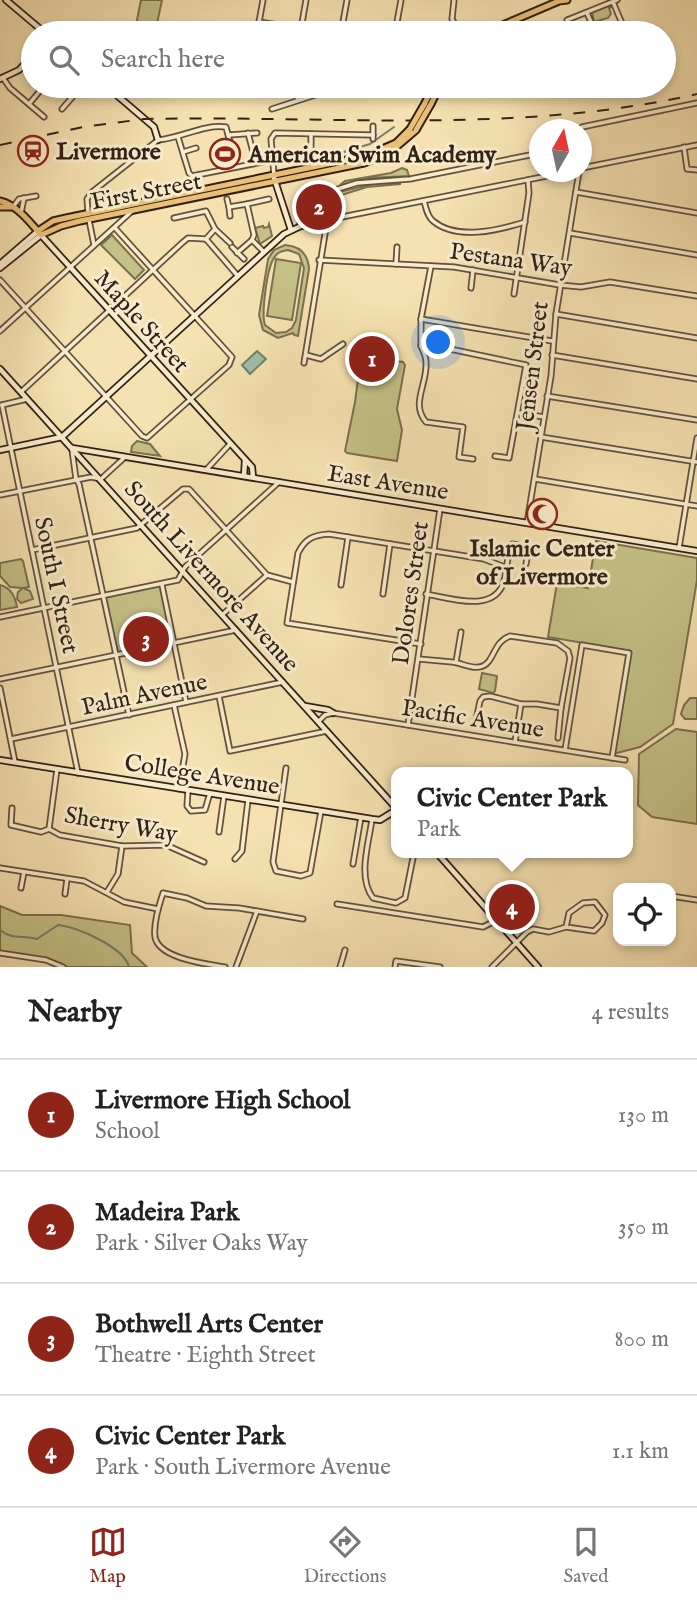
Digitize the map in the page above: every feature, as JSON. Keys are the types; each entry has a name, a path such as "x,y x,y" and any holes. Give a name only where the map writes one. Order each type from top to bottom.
{"main road":[{"path":"6,0 31,21"},
{"path":"511,21 559,0 567,0"},
{"path":"1,78 21,68"},
{"name":"First Street","path":"428,103 429,98"},
{"name":"First Street","path":"88,216 132,211 374,154 413,130 432,98"},
{"path":"121,99 153,127 158,139"},
{"path":"275,179 291,230"},
{"name":"First Street","path":"0,266 40,233 88,216 275,179"},
{"name":"Maple Street","path":"0,201 9,203 21,212 245,459 252,467 253,477"},
{"path":"0,207 13,207"},
{"path":"0,450 62,437 264,252 291,230 327,220"},
{"name":"South Livermore Avenue","path":"0,369 143,524 391,802"},
{"name":"East Avenue","path":"72,448 697,551"},
{"path":"244,476 245,459"},
{"path":"304,705 333,713"},
{"name":"College Avenue","path":"0,760 372,819"},
{"path":"372,819 380,820 391,815"},
{"path":"441,858 538,967"}],"street":[{"path":"259,21 263,0"},
{"path":"302,21 306,0"},
{"path":"343,21 347,0"},
{"path":"397,21 401,0"},
{"path":"453,21 454,0"},
{"path":"597,0 599,7"},
{"path":"567,20 615,1 622,21"},
{"path":"587,12 591,21"},
{"path":"1,78 21,97"},
{"path":"23,98 44,117"},
{"path":"29,104 34,98"},
{"path":"62,109 72,98"},
{"path":"272,109 306,98"},
{"path":"592,125 697,103"},
{"path":"94,245 87,199 92,192 158,139 178,137 215,125 226,127 233,154"},
{"path":"275,179 272,135 373,137 373,126"},
{"path":"248,133 253,152"},
{"path":"229,135 257,133"},
{"path":"178,137 192,176 308,153 311,149 311,134"},
{"path":"592,167 697,145"},
{"path":"684,148 687,169 697,170"},
{"path":"183,152 196,149"},
{"path":"301,226 299,216 331,191 358,183 410,180 529,155"},
{"path":"327,220 528,180 530,193 514,294"},
{"name":"Jensen Street","path":"527,523 578,182"},
{"path":"304,363 331,191"},
{"path":"576,191 697,213"},
{"path":"13,207 17,201 36,196"},
{"path":"21,212 24,198"},
{"path":"227,199 230,216"},
{"path":"229,207 269,200"},
{"path":"424,201 433,222 453,230 481,232 526,222"},
{"path":"237,253 254,236 247,204"},
{"path":"0,331 132,211"},
{"path":"174,218 206,211 215,229 244,259"},
{"path":"0,279 142,436 147,438 191,401 232,361 232,357 115,228"},
{"path":"206,239 215,229"},
{"path":"569,233 697,255"},
{"path":"21,392 188,238 206,239 237,275"},
{"path":"252,240 264,252"},
{"path":"396,264 397,247"},
{"name":"Pestana Way","path":"319,260 473,270 581,287 610,282 697,296"},
{"path":"431,266 421,319 420,338 426,365 419,402 421,416 426,422 463,427 459,457 473,459"},
{"path":"471,288 473,270"},
{"path":"556,314 697,338"},
{"path":"421,319 552,341"},
{"path":"306,355 321,359 343,344"},
{"path":"421,346 450,349 526,365 509,458 495,456"},
{"path":"552,355 697,379"},
{"path":"547,396 697,420"},
{"path":"1,405 27,400"},
{"name":"South I Street","path":"1,405 78,773"},
{"path":"518,413 544,417"},
{"path":"541,437 695,461"},
{"path":"679,548 697,438"},
{"path":"206,470 230,444"},
{"path":"72,448 76,479 92,537 128,715"},
{"path":"0,495 76,479 101,479 125,457"},
{"path":"535,479 697,506"},
{"path":"0,617 178,580 183,571 280,482"},
{"path":"32,550 137,528 183,489 189,489 267,575 293,582"},
{"name":"Dolores Street","path":"408,725 440,509"},
{"path":"421,644 287,623 298,553 306,541 318,534 348,537 485,559 507,568"},
{"path":"341,585 348,537"},
{"path":"383,594 390,544"},
{"path":"426,594 472,602 487,600 502,588 512,544 529,547 526,564"},
{"path":"222,615 267,575"},
{"path":"162,584 187,703"},
{"path":"0,679 236,630"},
{"path":"456,662 461,632"},
{"path":"419,659 456,662 473,667 484,665 498,643 510,636 557,643 568,651 570,658 558,738"},
{"path":"565,750 582,645 629,653 612,758"},
{"name":"Palm Avenue","path":"10,739 284,682"},
{"path":"0,688 15,762"},
{"path":"219,696 230,751 327,731"},
{"path":"475,725 483,697 490,696 521,705 537,704 561,708"},
{"path":"174,705 185,754 179,789"},
{"path":"515,742 521,705"},
{"path":"318,722 333,713"},
{"name":"Pacific Avenue","path":"333,713 625,760"},
{"path":"286,768 273,862 276,871 301,876 310,873 321,811"},
{"name":"Sherry Way","path":"57,769 49,829 60,835 122,846 166,845 204,862"},
{"path":"188,790 187,806 191,811 205,810 210,793"},
{"path":"219,832 224,796"},
{"path":"235,859 242,851 248,800"},
{"path":"12,808 11,825 41,832 49,829"},
{"path":"353,864 361,817"},
{"path":"372,819 365,867 369,892 373,898 396,903 405,898 413,858"},
{"path":"107,892 117,874 122,846"},
{"path":"0,868 84,881 124,902 158,909"},
{"path":"21,888 24,872"},
{"path":"65,894 68,879"},
{"path":"225,967 186,960 161,947 155,937 163,893 187,898 206,906 303,919"},
{"path":"676,897 697,900"},
{"path":"492,967 516,941 533,929 549,932 566,927 594,931 605,915 599,905 589,901 569,913 566,927"},
{"path":"337,904 483,927 497,920"},
{"path":"236,967 257,911"},
{"path":"340,967 345,950"},
{"path":"0,953 46,960 63,967"},
{"path":"395,967 396,961 440,967"}],"shaded area":[{"path":"141,0 162,0 158,21 137,21"},
{"path":"609,5 612,7 609,8 611,14 608,18 598,21 594,21 592,12"},
{"path":"402,168 407,170 409,176 369,178 340,185 345,181 391,173"},
{"path":"377,183 401,184 367,187 335,197 339,192"},
{"path":"322,198 328,200 326,215 303,220 301,217"},
{"path":"269,224 272,236 260,244 255,228 268,227"},
{"path":"112,235 144,270 135,279 101,245"},
{"path":"285,245 295,247 305,255 308,264 298,336 293,333 278,338 263,330 259,315 268,259 274,250","holes":["282,251 299,254 304,268 296,320 286,332 276,333 265,325 264,319 264,302 271,263"]},
{"path":"276,259 301,263 292,320 267,316"},
{"path":"257,351 266,359 250,374 242,365"},
{"path":"361,356 403,362 405,365 397,409 402,430 397,461 345,451"},
{"path":"137,441 150,444 160,456 131,452"},
{"path":"596,541 697,558 697,580 673,724 640,747 613,754 631,651 548,637 557,583 588,588"},
{"path":"21,559 29,587 10,587 0,576 0,563"},
{"path":"0,585 12,593 17,607 0,610"},
{"path":"162,585 174,643 116,655 104,596"},
{"path":"23,588 30,591 33,599 21,603 17,599 18,592"},
{"path":"482,673 497,676 493,693 479,689"},
{"path":"690,698 697,698 697,719 685,719 681,714"},
{"path":"676,729 697,732 697,824 652,817 638,805 639,754"},
{"path":"0,906 22,915 61,915 130,925 132,953 147,967 68,967 43,959 0,952"}],"waterway":[{"path":"327,157 370,144 394,127"},
{"path":"0,930 13,936 37,939 58,925 66,927 109,945 129,967"}],"railway":[{"path":"0,145 83,127 144,119 491,119 629,107 697,94"}],"place":[{"name":"Livermore","path":"33,151"},
{"name":"American Swim Academy","path":"225,154"},
{"name":"Madeira Park","path":"319,207"},
{"name":"Livermore High School","path":"372,359"},
{"name":"Islamic Center of Livermore","path":"542,514"},
{"name":"Bothwell Arts Center","path":"146,639"},
{"name":"Civic Center Park","path":"512,907"}]}
